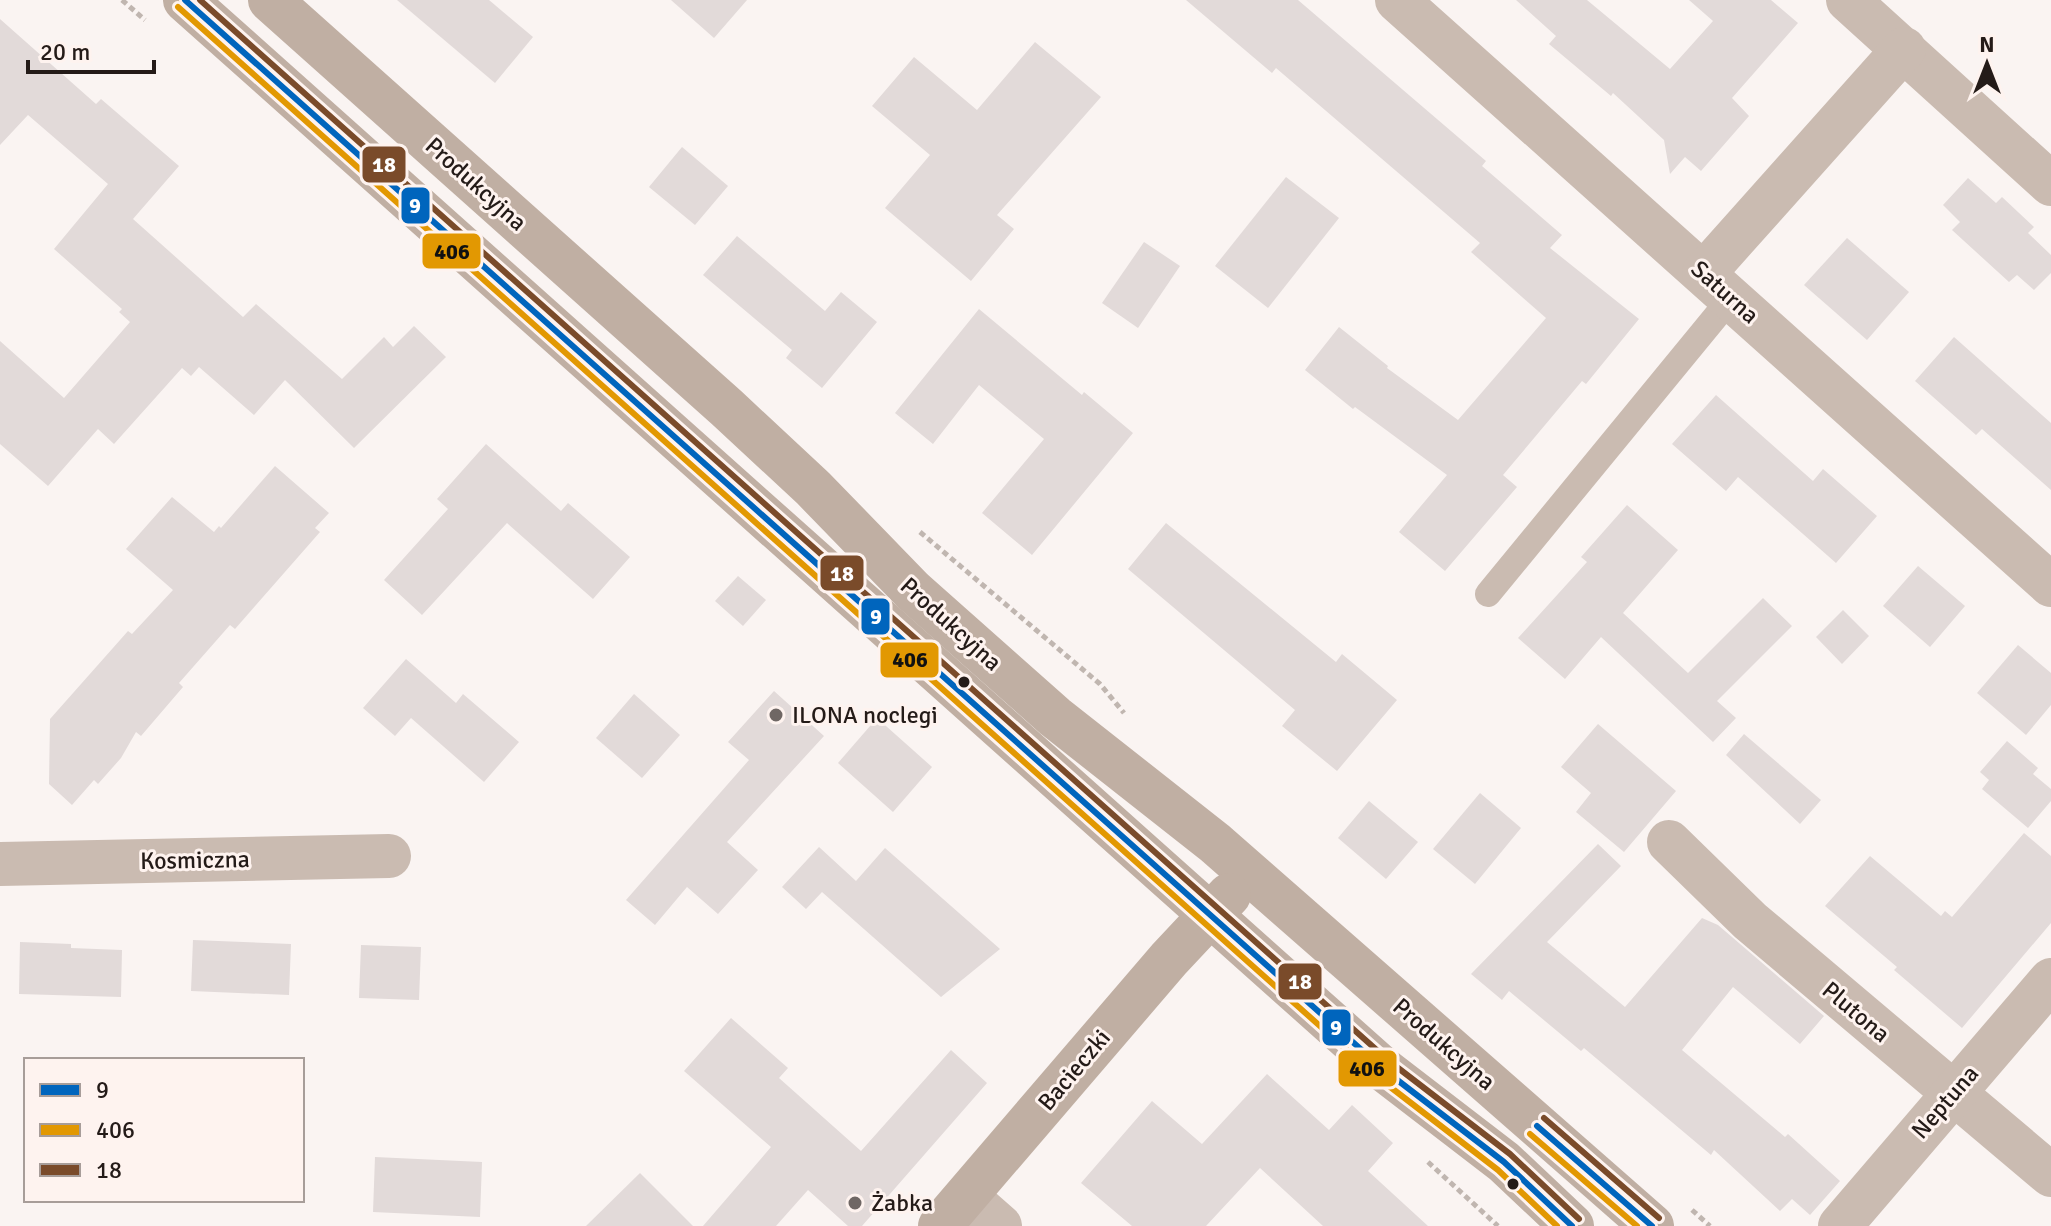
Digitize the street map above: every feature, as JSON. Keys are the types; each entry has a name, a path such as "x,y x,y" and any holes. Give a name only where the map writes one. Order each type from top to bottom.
{"main road":[{"name":"Produkcyjna","path":"185,0 1383,1069 1504,1162 1572,1226"},
{"name":"Produkcyjna","path":"270,0 727,408 813,488 913,591 1055,717 1193,825 1652,1226"},
{"name":"Bacieczki","path":"954,1212 1169,959 1248,872"}],"street":[{"name":"Saturna","path":"1397,0 2051,585"},
{"path":"1848,0 2051,184"},
{"path":"1718,285 1904,49"},
{"name":"Plutona","path":"1669,842 1750,921 2051,1175"},
{"name":"Kosmiczna","path":"0,864 389,856"},
{"name":"Neptuna","path":"1840,1226 2051,980"},
{"path":"954,1212 1000,1226"}],"lane":[{"path":"1488,594 1718,285"}],"path":[{"path":"916,529 1100,684 1133,723"}],"building":[{"path":"397,0 489,0 533,37 495,83"},
{"path":"671,0 747,0 714,38"},
{"path":"1186,0 1298,0 1486,161 1482,166 1562,235 1550,248 1639,319 1586,384 1582,381 1503,475 1517,487 1445,571 1399,532 1447,475 1355,407 1353,409 1305,370 1339,327 1387,368 1458,420 1546,318 1471,252 1480,243 1276,68 1272,73"},
{"path":"1516,0 1587,0 1670,69 1713,21 1689,0 1771,0 1798,23 1732,98 1749,116 1701,171 1685,157 1670,174 1664,140 1613,93 1611,96 1549,44 1556,36"},
{"path":"0,19 96,104 101,99 179,166 133,219 243,317 256,304 342,379 384,337 393,347 414,326 446,357 354,448 285,380 254,415 199,367 191,376 182,368 114,444 98,429 48,486 0,444 0,341 64,398 130,322 119,312 122,309 54,249 108,184 28,115 0,145"},
{"path":"1035,42 1101,97 997,215 1014,229 971,281 885,208 930,155 872,106 914,57 977,110"},
{"path":"682,147 728,186 695,225 649,187"},
{"path":"1286,177 1339,218 1268,308 1215,266"},
{"path":"1968,178 1996,203 2002,197 2034,227 2028,233 2051,255 2051,273 2034,290 2017,275 2009,282 1952,230 1960,222 1943,205"},
{"path":"737,236 825,311 841,292 877,322 822,388 786,358 792,350 703,275"},
{"path":"1847,238 1909,292 1867,340 1804,285"},
{"path":"1144,242 1180,266 1138,328 1102,303"},
{"path":"979,309 1133,433 1032,555 982,513 1044,439 979,385 933,444 895,413"},
{"path":"1954,337 2051,423 2051,490 1982,429 1976,435 1915,381"},
{"path":"1716,395 1813,481 1823,469 1877,516 1836,563 1738,477 1726,491 1672,444"},
{"path":"486,444 561,511 568,503 630,557 593,599 507,523 422,615 384,580 448,509 437,499"},
{"path":"275,466 329,513 315,528 320,532 235,629 230,625 179,683 183,687 141,736 136,732 121,758 98,784 94,780 72,805 49,784 50,719 128,631 132,634 173,590 126,549 172,497 214,532 219,526 221,528"},
{"path":"1627,505 1678,550 1623,613 1688,673 1763,598 1792,626 1717,701 1736,718 1713,742 1601,637 1565,679 1518,638 1587,562 1581,557"},
{"path":"1166,523 1336,662 1342,654 1397,700 1337,771 1282,726 1295,710 1128,569"},
{"path":"1918,566 1965,606 1930,647 1883,606"},
{"path":"738,576 766,600 743,626 715,601"},
{"path":"1843,610 1869,636 1842,664 1816,637"},
{"path":"2018,645 2051,673 2051,705 2026,735 1977,693"},
{"path":"406,659 456,703 463,694 519,742 484,782 411,718 395,736 363,708"},
{"path":"774,691 824,736 727,842 758,870 718,914 687,887 655,925 626,900 749,760 728,742"},
{"path":"634,694 680,735 642,778 596,738"},
{"path":"877,718 932,767 893,812 838,763"},
{"path":"1598,724 1676,791 1624,852 1576,812 1591,793 1561,767"},
{"path":"1744,734 1821,800 1800,824 1726,755"},
{"path":"2007,741 2038,768 2033,774 2051,789 2051,801 2028,828 1982,789 1989,780 1980,772"},
{"path":"1480,793 1521,828 1475,884 1433,849"},
{"path":"1369,801 1418,842 1386,879 1338,838"},
{"path":"2024,833 2051,856 2051,923 1962,1028 1825,906 1870,856 1941,916 1945,911 1952,917"},
{"path":"1598,844 1621,866 1547,942 1625,1007 1702,918 1718,925 1824,1016 1800,1044 1733,987 1682,1050 1785,1137 1788,1134 1840,1181 1810,1215 1792,1199 1780,1211 1714,1150 1711,1155 1584,1048 1581,1051 1509,991 1502,1000 1471,974"},
{"path":"819,847 856,881 885,848 1000,949 941,997 822,892 806,909 782,887"},
{"path":"193,940 291,944 289,995 191,991"},
{"path":"20,942 122,950 121,997 19,994"},
{"path":"361,945 421,947 419,1000 359,998"},
{"path":"731,1018 788,1068 779,1078 861,1151 951,1050 987,1083 862,1226 848,1226 808,1190 776,1226 703,1226 771,1147 684,1071"},
{"path":"1267,1074 1329,1130 1352,1105 1393,1143 1368,1171 1428,1226 1323,1226 1260,1168 1206,1226 1132,1226 1081,1183 1152,1101 1202,1144"},
{"path":"375,1157 482,1162 480,1217 373,1212"},
{"path":"640,1173 693,1226 586,1226"}],"transit line":[{"name":"9","path":"185,0 1383,1069 1504,1162 1572,1226"},
{"name":"18","path":"200,0 1389,1061 1510,1154 1579,1219"},
{"name":"406","path":"178,7 1376,1076 1498,1170 1557,1226"},
{"name":"18","path":"1544,1118 1659,1218"},
{"name":"9","path":"1537,1126 1652,1226"},
{"name":"406","path":"1530,1134 1637,1226"}],"place":[{"name":"ILONA noclegi","path":"776,715"},
{"name":"Żabka","path":"855,1203"}]}
